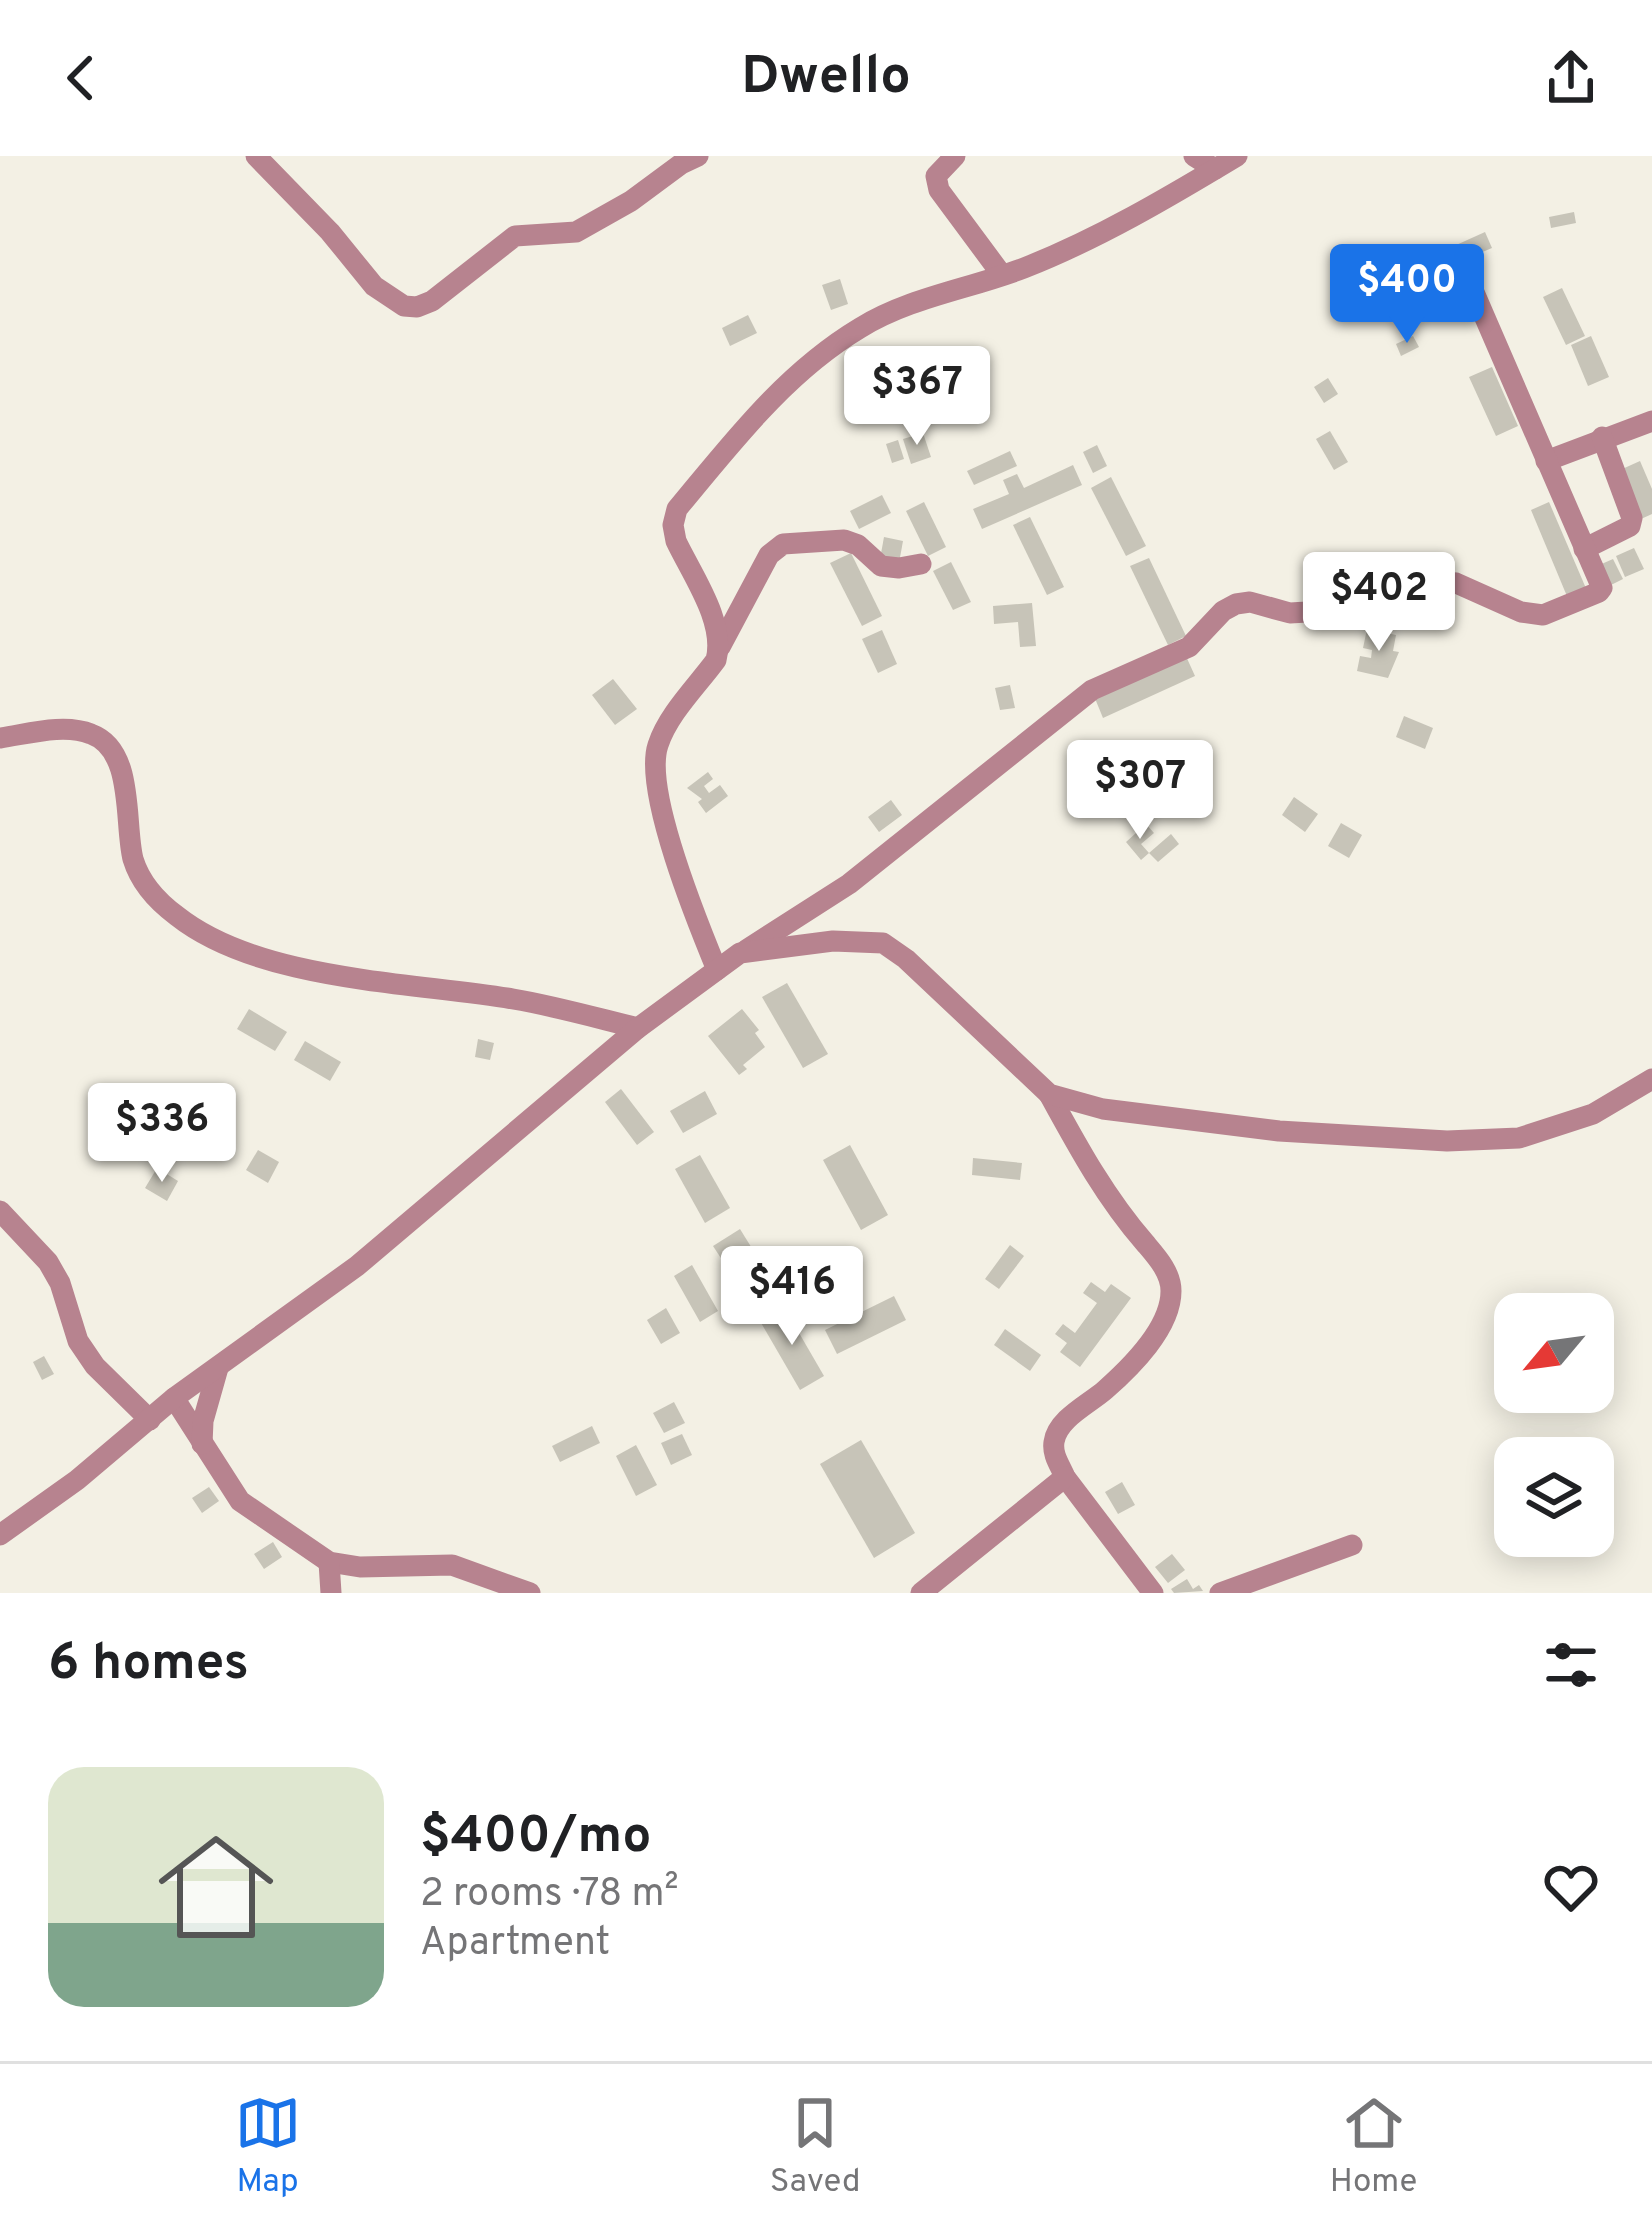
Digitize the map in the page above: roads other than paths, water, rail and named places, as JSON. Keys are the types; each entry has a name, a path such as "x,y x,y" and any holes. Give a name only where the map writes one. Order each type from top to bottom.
{"street":[{"path":"256,156 330,232 374,286 404,306 417,307 432,301 515,236 576,232 698,156"},
{"path":"955,156 936,176 939,190 1002,275"},
{"path":"1194,156 1215,169"},
{"path":"719,648 717,630 673,525 677,508 768,399 859,328 899,308 1002,275 1173,195 1237,156"},
{"path":"0,1534 77,1480 174,1398 357,1266 638,1028 740,953 849,884 1092,690 1189,647 1223,611 1250,602 1272,611 1307,613 1357,592 1415,579 1456,583 1522,612 1543,615 1599,592 1463,267"},
{"path":"1546,461 1652,421"},
{"path":"1584,549 1630,526 1632,518 1602,437"},
{"path":"717,970 695,917 654,779 656,749 665,729 716,660 769,555 783,544 844,539 858,545 880,566 921,563"},
{"path":"0,738 63,730 93,734 108,747 121,769 134,861 150,892 179,918 224,946 286,963 515,1000 638,1028"},
{"path":"740,953 833,940 884,943 906,959 1049,1094 1101,1189 1164,1267 1171,1288 1168,1310 1144,1350 1107,1389 1060,1427 1054,1439 1054,1455 1065,1477 1153,1593"},
{"path":"1049,1094 1103,1109 1279,1131 1447,1141 1519,1138 1593,1114 1652,1079"},
{"path":"0,1211 48,1262 60,1283 78,1341 95,1366 150,1420"},
{"path":"202,1444 203,1421 218,1368"},
{"path":"174,1398 240,1502 329,1562 359,1568 452,1565 530,1593"},
{"path":"921,1593 1065,1477"},
{"path":"1220,1593 1352,1545"},
{"path":"329,1562 332,1593"}]}
